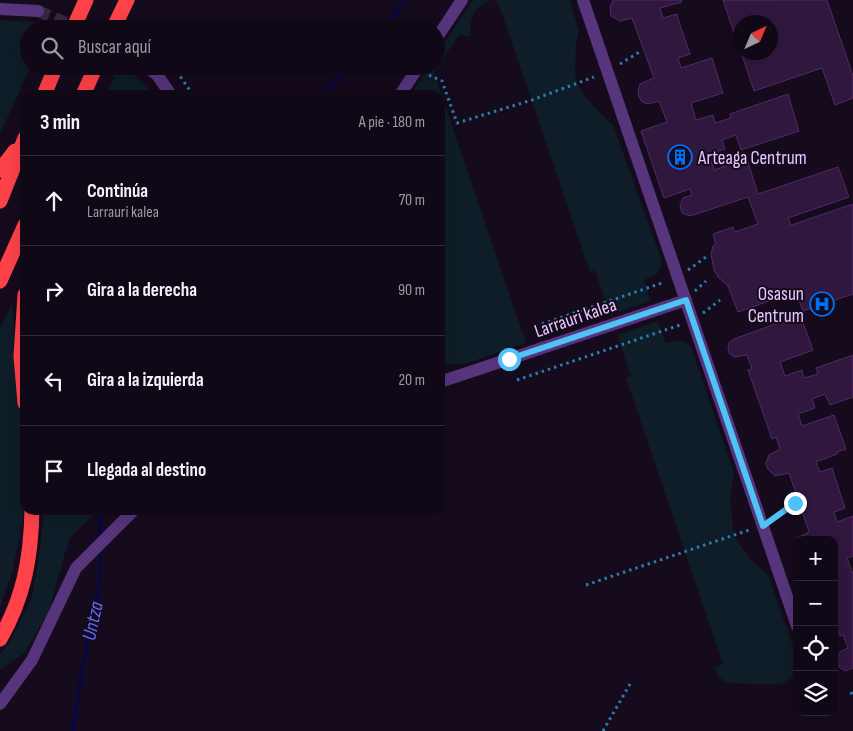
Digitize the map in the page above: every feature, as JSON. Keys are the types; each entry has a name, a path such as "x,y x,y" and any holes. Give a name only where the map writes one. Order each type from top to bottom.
{"highway":[{"path":"77,20 86,0"},
{"path":"117,20 127,0"},
{"path":"46,90 52,75"},
{"path":"85,90 92,75"},
{"path":"0,170 20,144"},
{"path":"0,201 20,149"},
{"path":"0,281 20,236"},
{"path":"0,639 18,603 27,573 32,515"}],"street":[{"path":"445,26 462,0"},
{"path":"583,0 793,614"},
{"path":"0,10 38,11"},
{"path":"157,75 168,90"},
{"path":"403,90 413,75"},
{"name":"Larrauri kalea","path":"476,370 686,300"},
{"path":"445,374 476,370"},
{"path":"445,380 476,370"},
{"path":"0,704 32,660 76,568 129,515"}],"path":[{"path":"431,75 442,81 457,124 532,100 608,72 641,51"},
{"path":"179,75 190,90"},
{"path":"542,324 678,278 706,257"},
{"path":"517,380 693,321 720,300"},
{"path":"586,585 763,526 795,503"},
{"path":"602,731 630,684"},
{"path":"851,692 853,697"}],"shaded area":[{"path":"473,0 491,0 480,6 473,14 470,24 471,36 459,35 445,56 445,42"},
{"path":"493,0 570,0 579,31 576,43 575,75 579,88 596,109 613,125 662,261 658,273 644,280 651,301 610,315 595,270 590,272 498,2"},
{"path":"0,20 20,21 20,75 27,75 0,134"},
{"path":"115,75 134,75 149,90 108,90"},
{"path":"423,75 435,75 440,90 413,90"},
{"path":"445,105 526,343 464,364 445,364"},
{"path":"12,303 20,395 20,515 23,515 12,572 0,607 0,328"},
{"path":"658,321 666,343 681,340 691,347 734,473 730,500 736,540 751,560 768,575 793,646 793,675 781,685 727,683 717,675 714,668 723,664 626,378 631,376 617,335"},
{"path":"43,515 94,515 69,539 48,614 24,653 0,670 0,654 7,646 31,601"}],"building":[{"name":"Arteaga Centrum","path":"613,0 681,0 682,2 660,8 663,18 677,14 690,54 678,58 681,68 712,58 723,93 691,103 696,120 713,115 715,123 731,118 730,114 788,94 799,131 741,150 736,135 722,140 725,149 709,154 714,170 747,159 758,194 838,167 849,197 788,218 791,225 853,204 853,294 803,311 794,288 768,297 769,301 738,312 728,286 718,277 714,270 711,254 713,246 716,245 713,234 733,227 735,232 758,224 748,197 690,216 682,213 680,206 683,198 692,195 690,189 664,198 641,131 667,122 659,101 648,104 642,102 639,97 640,84 654,78 632,18 620,21 611,16 610,8"},
{"path":"723,0 827,0 853,76 853,98 835,105 822,68 754,91 744,60 778,60 778,15 733,15 733,30"},
{"path":"800,315 813,350 780,362 785,376 802,370 804,378 818,374 816,368 853,355 853,397 830,405 825,394 812,399 815,408 798,414 802,426 834,415 846,449 816,462 820,472 832,468 845,508 834,512 837,522 853,516 853,556 847,558 853,574 853,668 845,671 838,665 840,652 848,648 843,635 840,636 838,631 838,536 801,536 809,532 789,473 775,476 767,468 766,463 769,455 780,449 776,437 772,439 748,370 752,369 747,355 734,357 729,353 729,343 734,339"}],"waterway":[{"name":"Untza","path":"390,20 405,0"},
{"name":"Untza","path":"327,90 342,75"},
{"name":"Untza","path":"100,539 101,515"},
{"name":"Untza","path":"73,731 82,670 99,589 100,548"}],"tunnel":[{"path":"38,11 59,20"}],"place":[{"name":"Arteaga Centrum","path":"680,157"},
{"name":"Osasun Centrum","path":"822,304"}],"route":[{"path":"509,359 686,300 763,526 795,503"}]}
